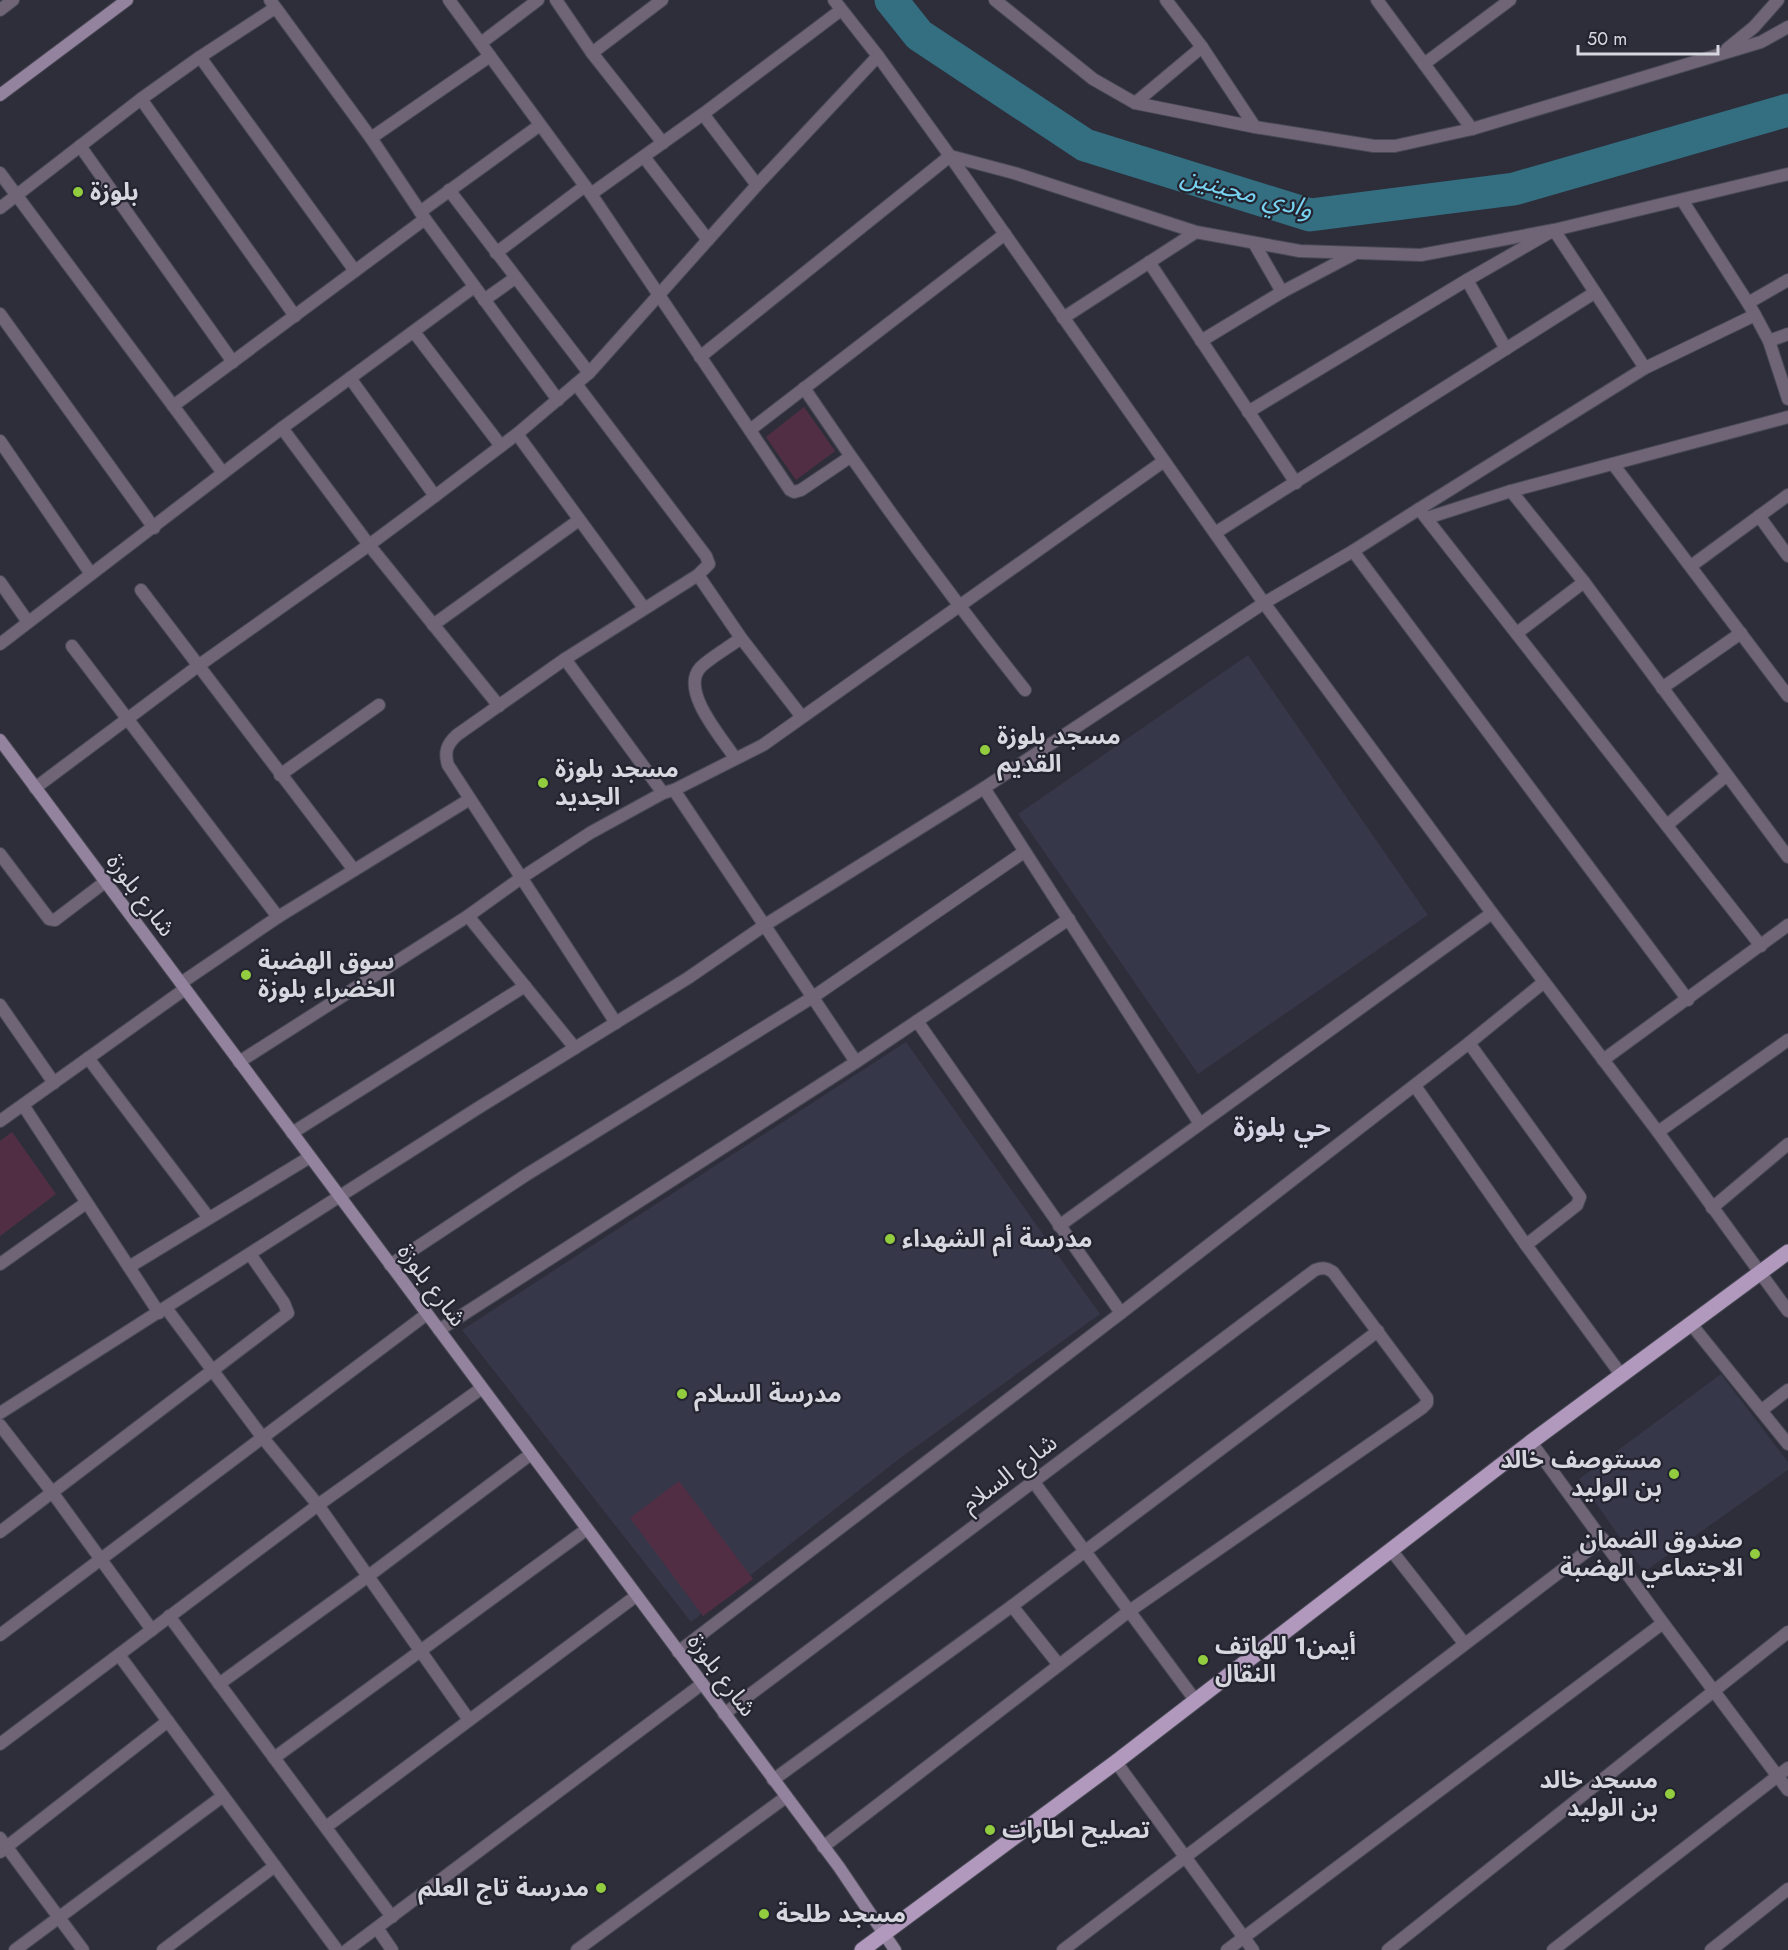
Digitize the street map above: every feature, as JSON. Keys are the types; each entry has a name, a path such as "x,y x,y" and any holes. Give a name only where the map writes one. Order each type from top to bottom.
{"main road":[{"path":"862,1950 1116,1762 1531,1442 1788,1252"}],"street":[{"path":"0,10 13,0"},
{"path":"0,95 127,0"},
{"path":"449,0 588,190 790,490 794,492 801,490 850,457"},
{"path":"481,43 538,0"},
{"path":"556,0 592,53 663,143"},
{"path":"592,53 662,0"},
{"path":"995,0 1093,79 1135,103 1255,127 1374,146 1395,146 1472,129 1761,42 1788,27"},
{"path":"1166,0 1202,47 1255,127"},
{"path":"1377,0 1472,129"},
{"path":"1424,64 1510,0"},
{"path":"1721,53 1754,27 1778,0"},
{"path":"0,208 141,99 272,4 372,138 422,216 558,400"},
{"path":"496,253 588,190 644,157 703,114 837,5 878,56 950,156 1264,603 1492,913 1658,1132 1788,1311"},
{"path":"1135,103 1202,47"},
{"path":"372,138 490,56"},
{"path":"35,788 198,666 369,545 517,434 558,400 589,373 757,185 878,56"},
{"path":"200,57 355,271"},
{"path":"141,99 295,316"},
{"path":"703,114 757,185"},
{"path":"173,406 355,271 422,216 448,190 540,125"},
{"path":"80,146 233,362"},
{"path":"950,156 1014,173 1196,232 1300,251 1421,255 1554,230 1788,174"},
{"path":"700,357 950,156"},
{"path":"644,157 708,240"},
{"path":"0,173 223,473"},
{"path":"448,190 589,373"},
{"path":"1682,200 1748,303 1769,341 1788,399"},
{"path":"1248,412 1554,230"},
{"path":"1554,230 1645,368"},
{"path":"1063,318 1196,232"},
{"path":"750,430 1005,234"},
{"path":"1254,243 1282,292"},
{"path":"1201,341 1282,292 1355,253"},
{"path":"1149,262 1296,483"},
{"path":"484,300 515,278"},
{"path":"1467,280 1506,349"},
{"path":"1748,303 1788,280"},
{"path":"0,644 282,428 474,287"},
{"path":"1215,533 1594,293"},
{"path":"0,314 154,528"},
{"path":"0,1413 478,1108 688,978 765,925 984,788 1264,603 1423,513 1645,368 1755,315"},
{"path":"414,332 501,446"},
{"path":"1769,341 1788,334"},
{"path":"350,378 435,496"},
{"path":"576,384 706,556 709,564 698,574 565,659 498,706 450,740 446,749 448,765 616,1023"},
{"path":"804,388 850,457 958,606 1025,690"},
{"path":"1423,513 1788,417"},
{"path":"282,428 369,545 498,706"},
{"path":"517,434 644,608"},
{"path":"0,441 91,574"},
{"path":"239,1062 468,916 590,833 668,791 763,745 1164,461"},
{"path":"1613,464 1788,696"},
{"path":"1511,491 1584,582 1788,857"},
{"path":"1691,566 1788,495"},
{"path":"1423,513 1761,946"},
{"path":"1759,516 1788,556"},
{"path":"433,625 579,520"},
{"path":"1353,551 1688,1000"},
{"path":"698,574 741,638 802,717"},
{"path":"0,582 28,622"},
{"path":"1517,633 1584,582"},
{"path":"141,590 354,870"},
{"path":"1662,688 1741,633"},
{"path":"735,758 697,699 693,683 699,669 741,638"},
{"path":"72,646 278,917"},
{"path":"565,659 668,791 765,925 856,1062"},
{"path":"280,775 379,705"},
{"name":"شارع بلوزة","path":"0,740 774,1780 895,1950"},
{"path":"1667,825 1727,776"},
{"path":"984,788 1200,1124"},
{"path":"1,1119 54,1083 278,917 470,799"},
{"path":"390,1265 526,1175 813,997 1024,852"},
{"path":"0,854 49,919 54,920 105,882"},
{"path":"1059,1226 1492,913"},
{"path":"468,916 575,1048"},
{"path":"439,1330 856,1062 1069,920"},
{"path":"1603,1060 1788,925"},
{"path":"678,1652 1121,1313 1469,1043 1544,982"},
{"path":"292,1133 525,986"},
{"path":"0,1005 54,1083"},
{"path":"917,1021 1121,1313"},
{"path":"1658,1132 1788,1040"},
{"path":"1469,1043 1580,1197 1576,1205 1526,1245"},
{"path":"88,1058 209,1218"},
{"path":"1414,1086 1622,1376"},
{"path":"23,1105 129,1267 318,1505 469,1720"},
{"path":"1713,1208 1788,1144"},
{"path":"129,1267 310,1157"},
{"path":"0,1264 87,1203"},
{"path":"0,1532 288,1313 284,1303 250,1254"},
{"name":"شارع السلام","path":"724,1714 1315,1270 1328,1268 1333,1272 1378,1331"},
{"path":"0,1635 427,1314"},
{"path":"1691,1324 1788,1444"},
{"path":"774,1780 1012,1606 1378,1331 1426,1398 1427,1403 1422,1408 1128,1612 826,1851"},
{"path":"0,1744 318,1505 482,1388"},
{"path":"1762,1410 1788,1390"},
{"path":"0,1425 52,1492 152,1630"},
{"path":"1531,1442 1788,1790"},
{"path":"219,1684 531,1454"},
{"path":"1034,1481 1194,1700"},
{"path":"274,1758 587,1529"},
{"path":"1063,1950 1603,1539"},
{"path":"1391,1550 1464,1643"},
{"path":"326,1827 636,1596"},
{"path":"1012,1606 1059,1665"},
{"path":"169,1616 392,1917"},
{"path":"1227,1950 1663,1623"},
{"path":"1388,1950 1788,1632"},
{"path":"119,1655 337,1950"},
{"path":"347,1950 702,1684"},
{"path":"83,1950 60,1917 2,1846 168,1721"},
{"path":"1116,1762 1253,1950"},
{"path":"1553,1950 1788,1768"},
{"path":"15,1950 223,1796"},
{"path":"577,1950 786,1797"},
{"path":"163,1950 275,1866"},
{"path":"1711,1950 1788,1889"},
{"path":"377,1928 392,1950"}],"shaded area":[{"path":"804,407 835,451 796,480 766,437"},
{"path":"1248,655 1428,915 1198,1074 1018,814"},
{"path":"906,1042 1100,1314 899,1459 691,1622 462,1330"},
{"path":"12,1132 56,1194 0,1236 0,1141"},
{"path":"1721,1374 1788,1462 1788,1470 1644,1572 1579,1479"},
{"path":"679,1481 753,1579 703,1616 630,1518"}],"waterway":[{"name":"وادي مجينين","path":"891,0 919,35 1085,145 1310,215 1514,189 1788,110"}],"place":[{"name":"بلوزة","path":"78,192"},
{"name":"مسجد بلوزة القديم","path":"985,750"},
{"name":"مسجد بلوزة الجديد","path":"543,783"},
{"name":"سوق الهضبة الخضراء بلوزة","path":"246,975"},
{"name":"مدرسة أم الشهداء","path":"890,1239"},
{"name":"مدرسة السلام","path":"682,1394"},
{"name":"مستوصف خالد بن الوليد","path":"1674,1474"},
{"name":"صندوق الضمان الاجتماعي الهضبة","path":"1755,1554"},
{"name":"أيمن1 للهاتف النقال","path":"1203,1660"},
{"name":"مسجد خالد بن الوليد","path":"1670,1794"},
{"name":"تصليح اطارات","path":"990,1830"},
{"name":"مدرسة تاج العلم","path":"601,1888"},
{"name":"مسجد طلحة","path":"764,1914"}],"district":[{"name":"حي بلوزة","path":"1282,1127"}]}
